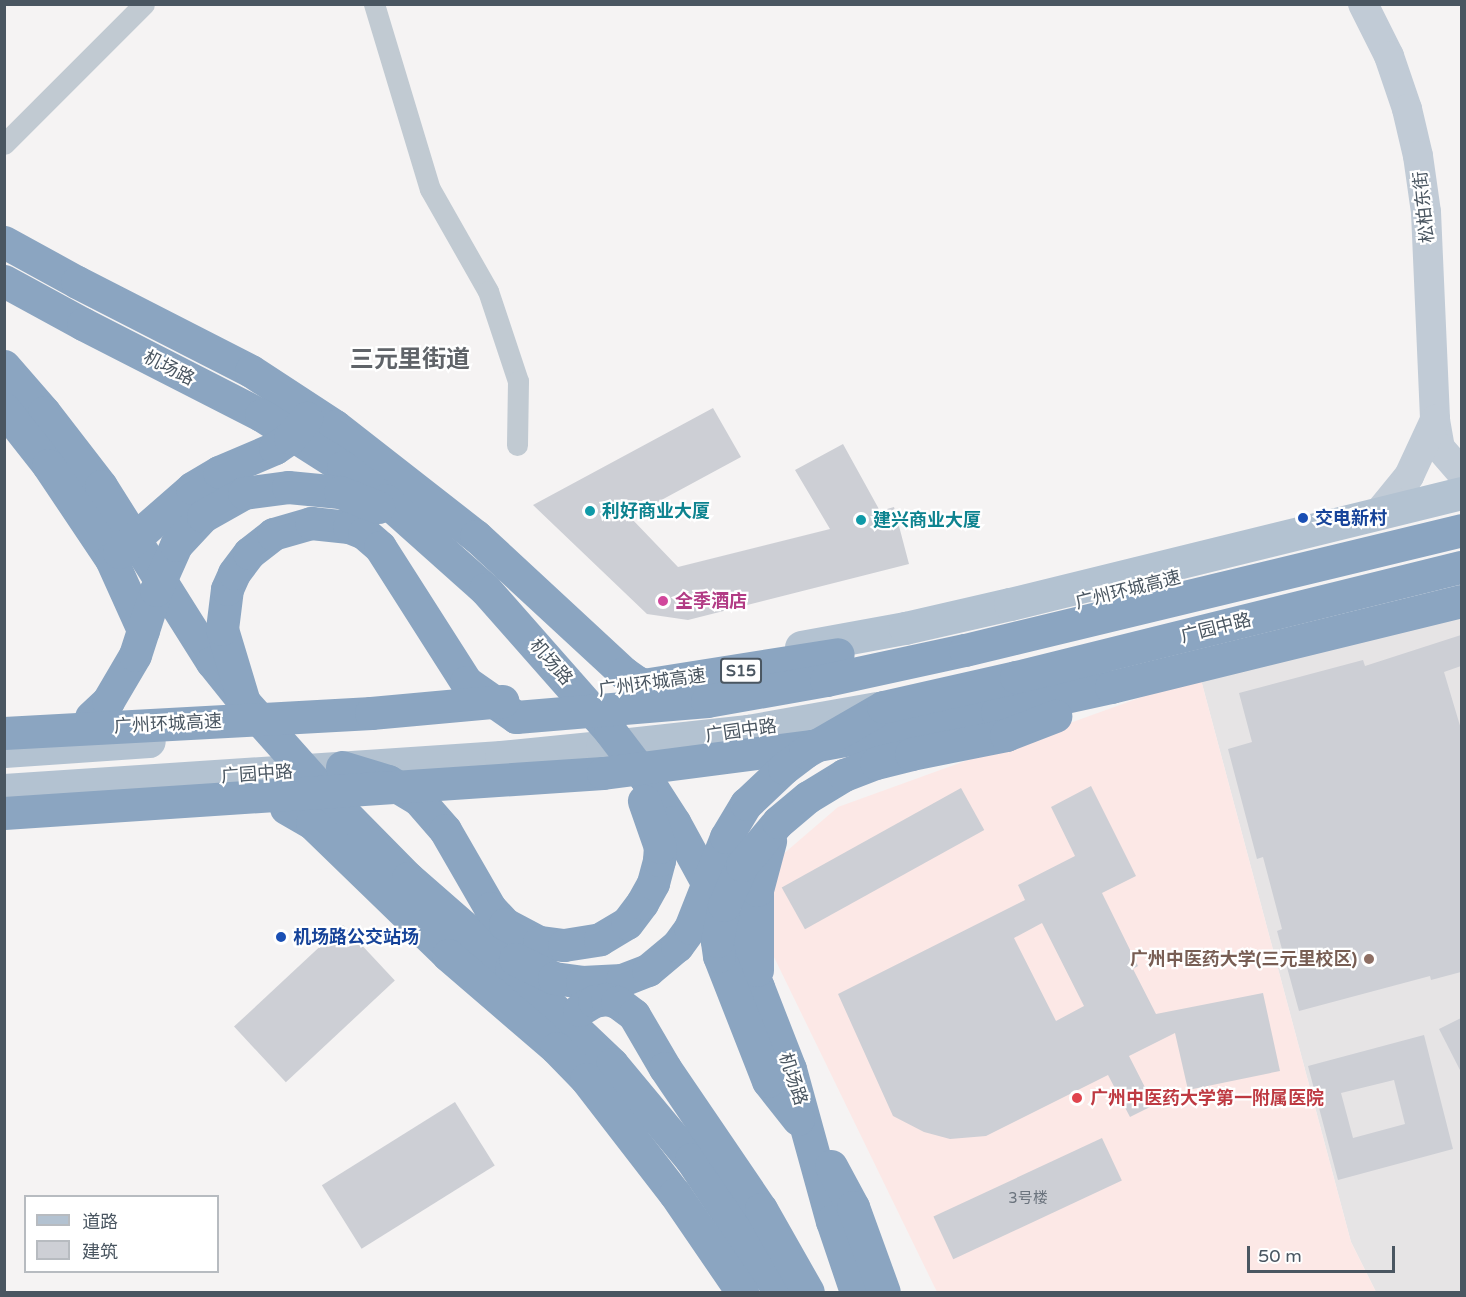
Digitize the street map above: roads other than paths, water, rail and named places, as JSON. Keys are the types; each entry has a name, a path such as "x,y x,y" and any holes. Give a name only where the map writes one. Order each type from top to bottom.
{"highway":[{"path":"4,242 251,371 312,410 441,507 624,673 655,690 707,700"},
{"name":"机场路","path":"4,281 261,415 318,449 385,500 508,613 610,731 645,777 674,822 733,930 758,987 790,1069 832,1221 856,1293"},
{"path":"4,366 44,412 101,486 212,662 244,702 356,826 439,907 511,968 612,1064 691,1159 780,1293"},
{"path":"4,409 48,465 111,559 143,630"},
{"path":"111,559 192,488 219,472 275,448 290,438 312,410"},
{"path":"91,717 108,701 135,655 164,567 176,545 203,516 223,502 256,490 288,487 316,488 355,496 423,534"},
{"name":"广州环城高速","path":"6,739 519,700 762,668 1045,610 1461,508"},
{"path":"244,702 222,629 222,611 234,573 249,553 273,534 311,524 349,527 364,533 380,547 466,682 516,717"},
{"name":"广园中路","path":"516,717 707,700 826,680 965,650 1461,530"},
{"name":"广园中路","path":"883,707 1095,658 1461,567"},
{"path":"4,813 591,774 812,746 997,712 1123,685 1461,601"},
{"path":"439,907 510,957 544,974 568,981 596,982 636,976 660,962 677,946 694,919 726,837 746,804 784,768 805,752 883,707"},
{"path":"4,710 219,722"},
{"path":"758,987 757,890 772,837 786,812 827,771 874,750 1065,712"},
{"path":"884,1293 853,1207 834,1169 768,1081 746,1028 719,956 717,941 724,905 742,865 778,822 808,796 844,775 885,760 1006,735 1065,712"},
{"path":"342,768 388,781 418,799 445,830 490,908 505,924 539,942 564,945 600,939 627,923 653,883 659,860 660,847 648,809 610,731"},
{"path":"286,808 312,823 448,955 556,1048 616,1115 742,1293"},
{"path":"556,1048 559,1033 573,1015 594,1001 616,1002 634,1015 665,1068 761,1209 808,1293"}],"main road":[{"path":"624,673 825,643 1010,604 1201,559 1461,493"},
{"path":"1296,571 1339,547 1378,514"},
{"path":"1128,610 1201,559"},
{"path":"1282,661 1330,600"},
{"path":"965,650 1010,604"},
{"path":"1065,712 1282,661 1461,615"},
{"path":"1095,658 1152,692"},
{"name":"广园中路","path":"16,790 501,757 759,730 883,707"},
{"path":"6,739 91,717"},
{"name":"广园中路","path":"6,739 516,717"},
{"path":"16,790 117,816 176,780 286,808"},
{"path":"4,821 286,808"}],"street":[{"path":"4,144 144,4"},
{"path":"374,4 430,189 489,291 518,381 518,445"},
{"name":"松柏东街","path":"1363,4 1389,56 1407,109 1418,156 1428,234 1436,420 1440,448 1461,473"},
{"path":"1378,514 1409,476 1436,420"}],"place":[{"name":"利好商业大厦","path":"590,511"},
{"name":"交电新村","path":"1303,518"},
{"name":"建兴商业大厦","path":"861,520"},
{"name":"全季酒店","path":"663,601"},
{"name":"机场路公交站场","path":"281,937"},
{"name":"广州中医药大学(三元里校区)","path":"1369,959"},
{"name":"广州中医药大学第一附属医院","path":"1077,1098"}],"district":[{"name":"三元里街道","path":"410,360"}]}
